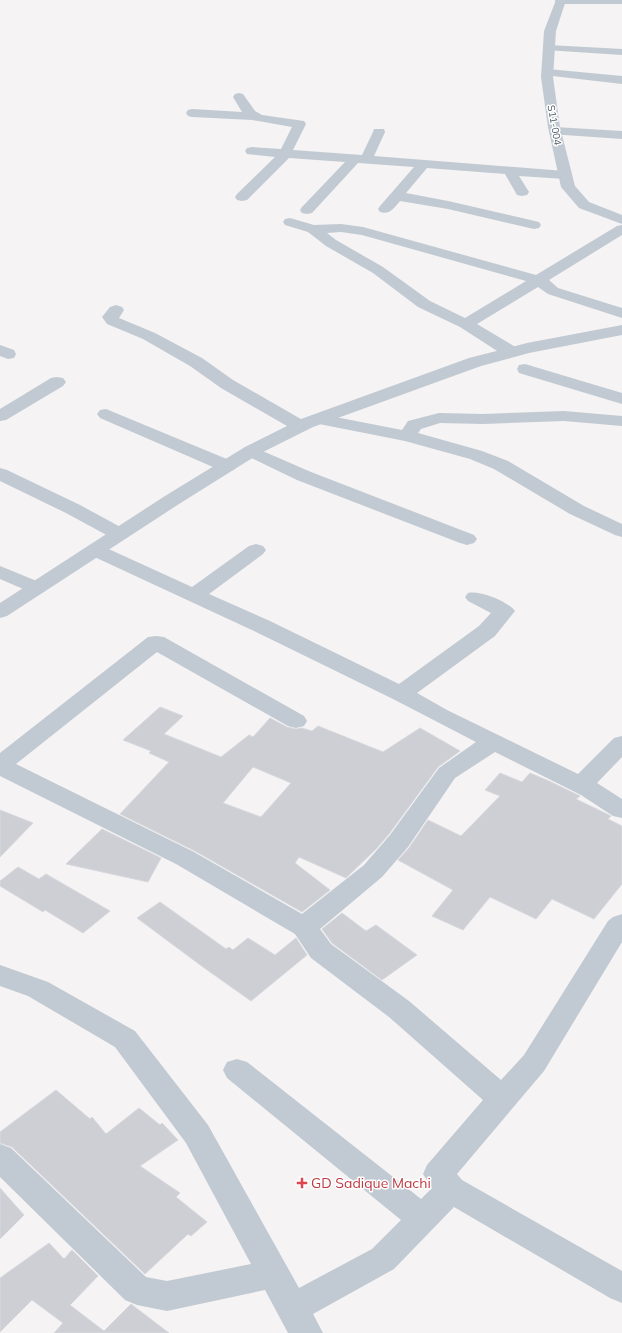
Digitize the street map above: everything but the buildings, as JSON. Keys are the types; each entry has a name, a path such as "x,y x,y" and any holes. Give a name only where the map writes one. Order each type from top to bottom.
{"street":[{"path":"560,1 621,1"},
{"name":"S11-004","path":"560,1 550,31 548,66 555,131 568,186 584,205 622,220"},
{"path":"549,48 622,52"},
{"path":"548,66 563,62"},
{"path":"548,66 622,80"},
{"path":"239,97 250,114 254,116"},
{"path":"192,113 254,116 300,124 285,154 242,197"},
{"path":"555,131 622,135"},
{"path":"307,210 360,160 379,132"},
{"path":"252,152 565,175"},
{"path":"385,209 424,164"},
{"path":"510,171 522,192"},
{"path":"397,196 448,205 534,225"},
{"path":"290,222 313,229 341,228 363,231 539,280 553,291 622,313"},
{"path":"313,229 331,243 378,270 424,304 466,324 511,352"},
{"path":"466,324 622,229"},
{"path":"116,310 110,317 113,322 149,336 196,362 228,384 300,426"},
{"path":"0,612 119,534 227,466 300,426 475,362 511,352 622,330"},
{"path":"525,369 622,399"},
{"path":"2,413 57,382"},
{"path":"106,414 227,466"},
{"path":"407,436 414,425 439,418 484,419 564,416 622,421"},
{"path":"320,419 407,436 476,455 501,465 577,510 622,531"},
{"path":"251,452 304,476 467,539"},
{"path":"0,474 73,509 119,534"},
{"path":"95,550 262,626 401,694 581,785 622,810"},
{"path":"194,595 256,550"},
{"path":"0,572 36,588"},
{"path":"401,694 487,631 504,611 475,597"},
{"path":"296,720 156,642 0,766 186,858 304,927 320,951 399,1009 502,1099"},
{"path":"304,927 373,871 399,841 447,773 494,742"},
{"path":"581,785 622,743"},
{"path":"622,924 617,928 534,1063 438,1174 451,1189 622,1288"},
{"path":"0,975 38,990 125,1039 197,1134 300,1321 383,1259 451,1189"},
{"path":"237,1070 423,1219"},
{"path":"0,1157 137,1290 167,1296 274,1274"}],"place":[{"name":"GD Sadique Machi","path":"302,1183"}]}
